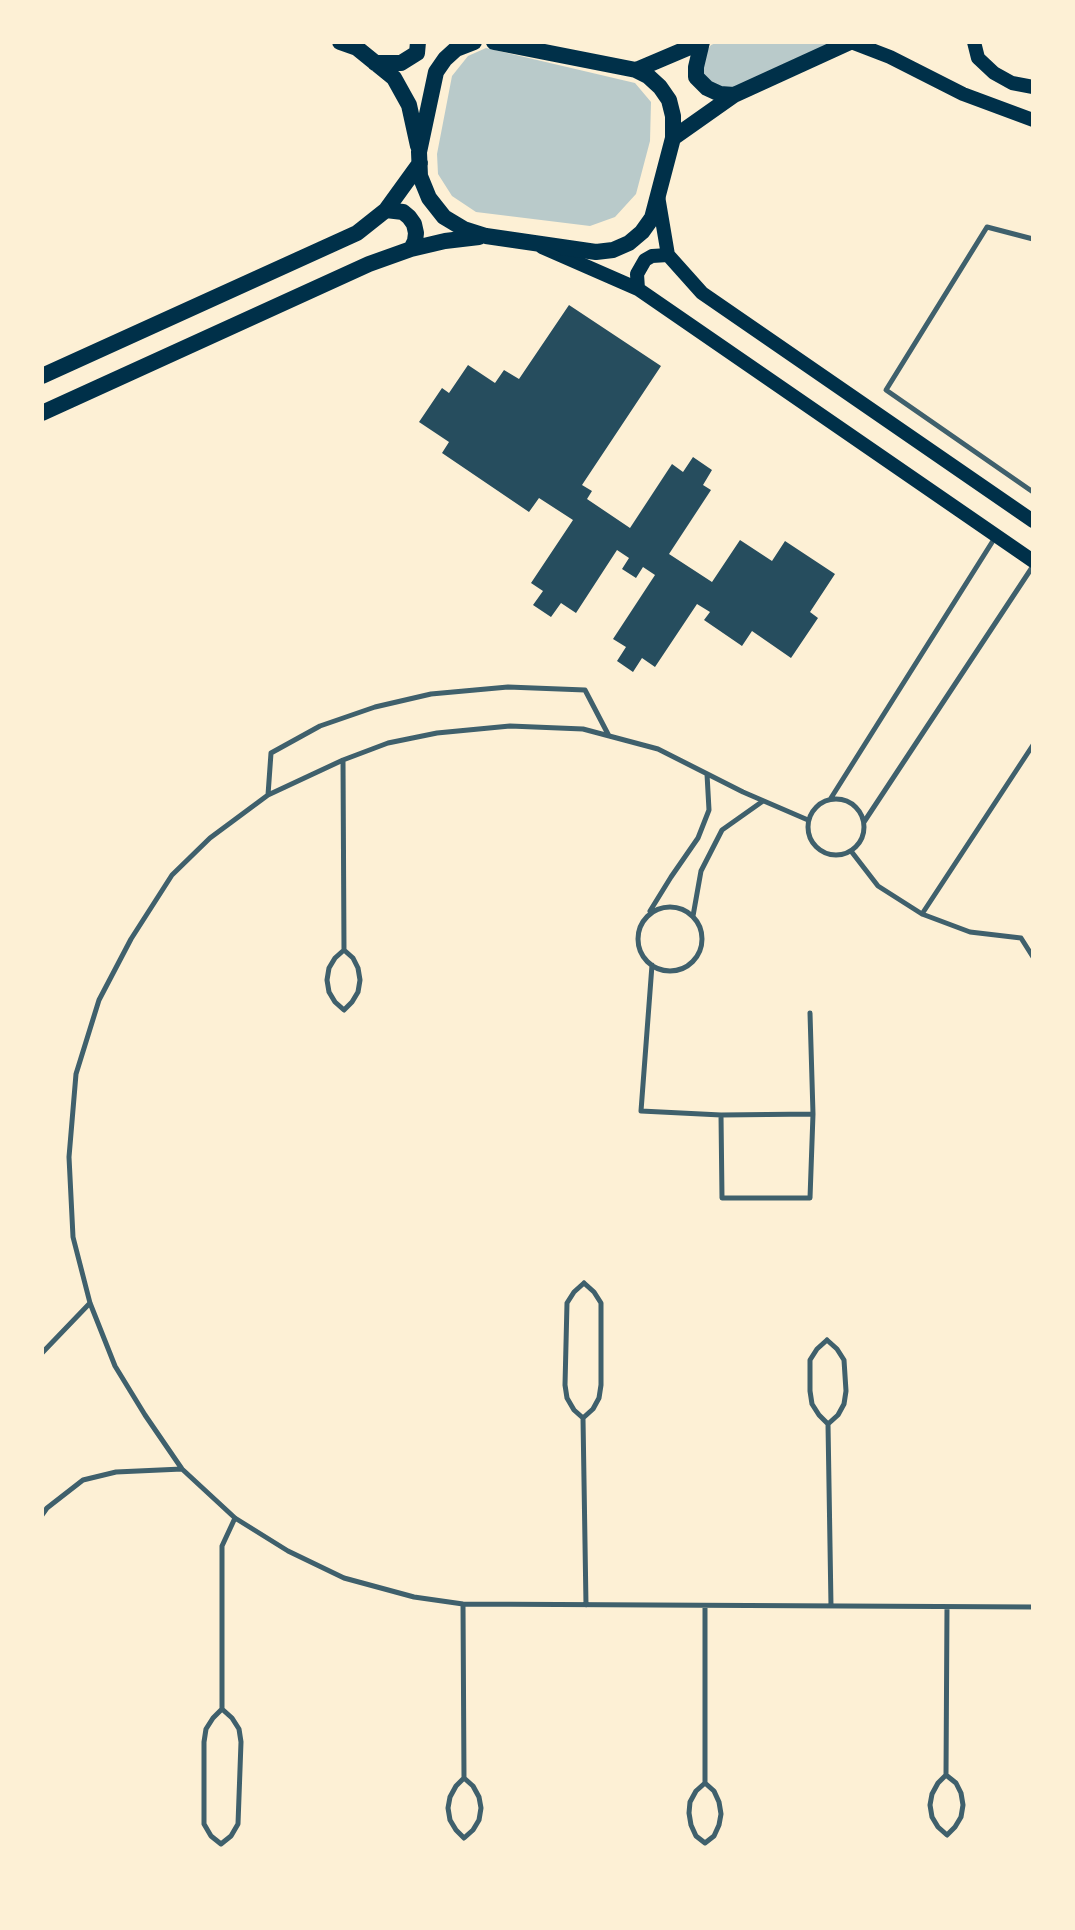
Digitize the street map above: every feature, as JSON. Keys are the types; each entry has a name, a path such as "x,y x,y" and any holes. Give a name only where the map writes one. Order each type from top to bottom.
{"main road":[{"path":"340,42 357,48 394,78 409,105 420,176 429,198 444,216 464,229 486,236 596,252 613,250 629,243 642,232 652,218 673,138 673,116 669,100 648,76 636,70 494,42"},
{"path":"375,63 401,63 417,53 418,42"},
{"path":"42,376 357,233 386,210 419,157 436,72 456,49 474,42"},
{"path":"636,70 702,42"},
{"path":"702,42 696,77 707,88 720,94 734,95"},
{"path":"673,138 734,95 850,42 890,57 963,94 1033,120"},
{"path":"974,42 978,58 995,73 1012,83 1033,87"},
{"path":"658,196 667,255 702,293 1031,515"},
{"path":"386,210 402,212 414,224 416,233 411,248"},
{"path":"42,413 369,264 411,248 486,236"},
{"path":"532,242 638,289 1033,564"},
{"path":"638,289 636,274 645,260 652,256 667,255"}],"lane":[{"path":"1033,239 987,227 886,390 1033,492"},
{"path":"831,798 996,536"},
{"path":"864,822 1033,564"},
{"path":"268,795 271,753 320,726 375,707 431,694 508,687 585,690 609,736"},
{"path":"808,821 658,750 583,729 510,726 437,733 388,743 343,760 268,795 210,838 172,875 131,939 99,1000 76,1074 69,1157 73,1237 90,1303 115,1366 182,1469 235,1518 288,1551 344,1578 414,1597 463,1604 1033,1607"},
{"path":"922,914 1033,746"},
{"path":"343,760 344,950 353,958 360,980 358,992 344,1010 329,992 327,980 329,968 344,950"},
{"path":"646,918 663,907 684,910 693,916 702,935 698,955 682,969 661,970 644,958 638,938 646,918 698,838 709,810 707,774"},
{"path":"831,798 852,803 860,811 864,822 864,833 859,843 851,851 841,855 830,855 819,850 807,832 812,810 831,798"},
{"path":"693,916 701,872 722,830 763,801"},
{"path":"851,851 878,886 922,914 970,932 1021,939 1033,957"},
{"path":"652,965 641,1111 722,1115 813,1114"},
{"path":"722,1115 722,1198 810,1198 813,1114 810,1013"},
{"path":"583,1418 593,1409 599,1398 601,1385 601,1303 584,1283 567,1303 565,1385 567,1398 583,1418 586,1605"},
{"path":"42,1353 90,1303"},
{"path":"828,1424 838,1415 844,1404 846,1391 844,1360 827,1340 810,1360 810,1391 812,1404 828,1424 831,1606"},
{"path":"42,1514 83,1480 116,1472 182,1469"},
{"path":"222,1709 239,1729 241,1742 238,1824 231,1836 221,1844 211,1836 204,1824 204,1756 206,1729 222,1709 222,1546 235,1518"},
{"path":"463,1604 464,1778 450,1797 448,1808 450,1820 464,1838 479,1820 481,1808 473,1786 464,1778"},
{"path":"705,1606 705,1783 696,1791 688,1813 696,1836 705,1843 714,1836 721,1814 714,1791 705,1783"},
{"path":"947,1607 947,1775 938,1783 930,1805 932,1817 947,1835 961,1817 963,1805 956,1783 947,1775"}],"shaded area":[{"path":"718,42 840,42 733,91 716,88 702,75 702,58 711,45"},
{"path":"486,48 635,83 651,102 650,141 636,194 615,217 590,226 476,212 452,196 438,174 437,154 452,76 468,56"}],"building":[{"path":"569,305 661,366 582,485 592,491 587,499 630,528 672,464 683,472 693,457 712,470 703,485 711,490 669,554 712,582 740,540 772,561 785,541 835,574 810,612 818,618 791,658 752,631 742,646 704,620 710,612 697,604 655,667 642,658 633,672 617,661 626,647 613,639 655,575 643,567 636,578 622,569 629,558 617,550 576,613 561,603 551,617 533,605 543,591 531,583 573,520 539,498 529,512 442,453 449,442 419,422 442,388 449,393 468,365 495,383 504,370 519,379"}]}
